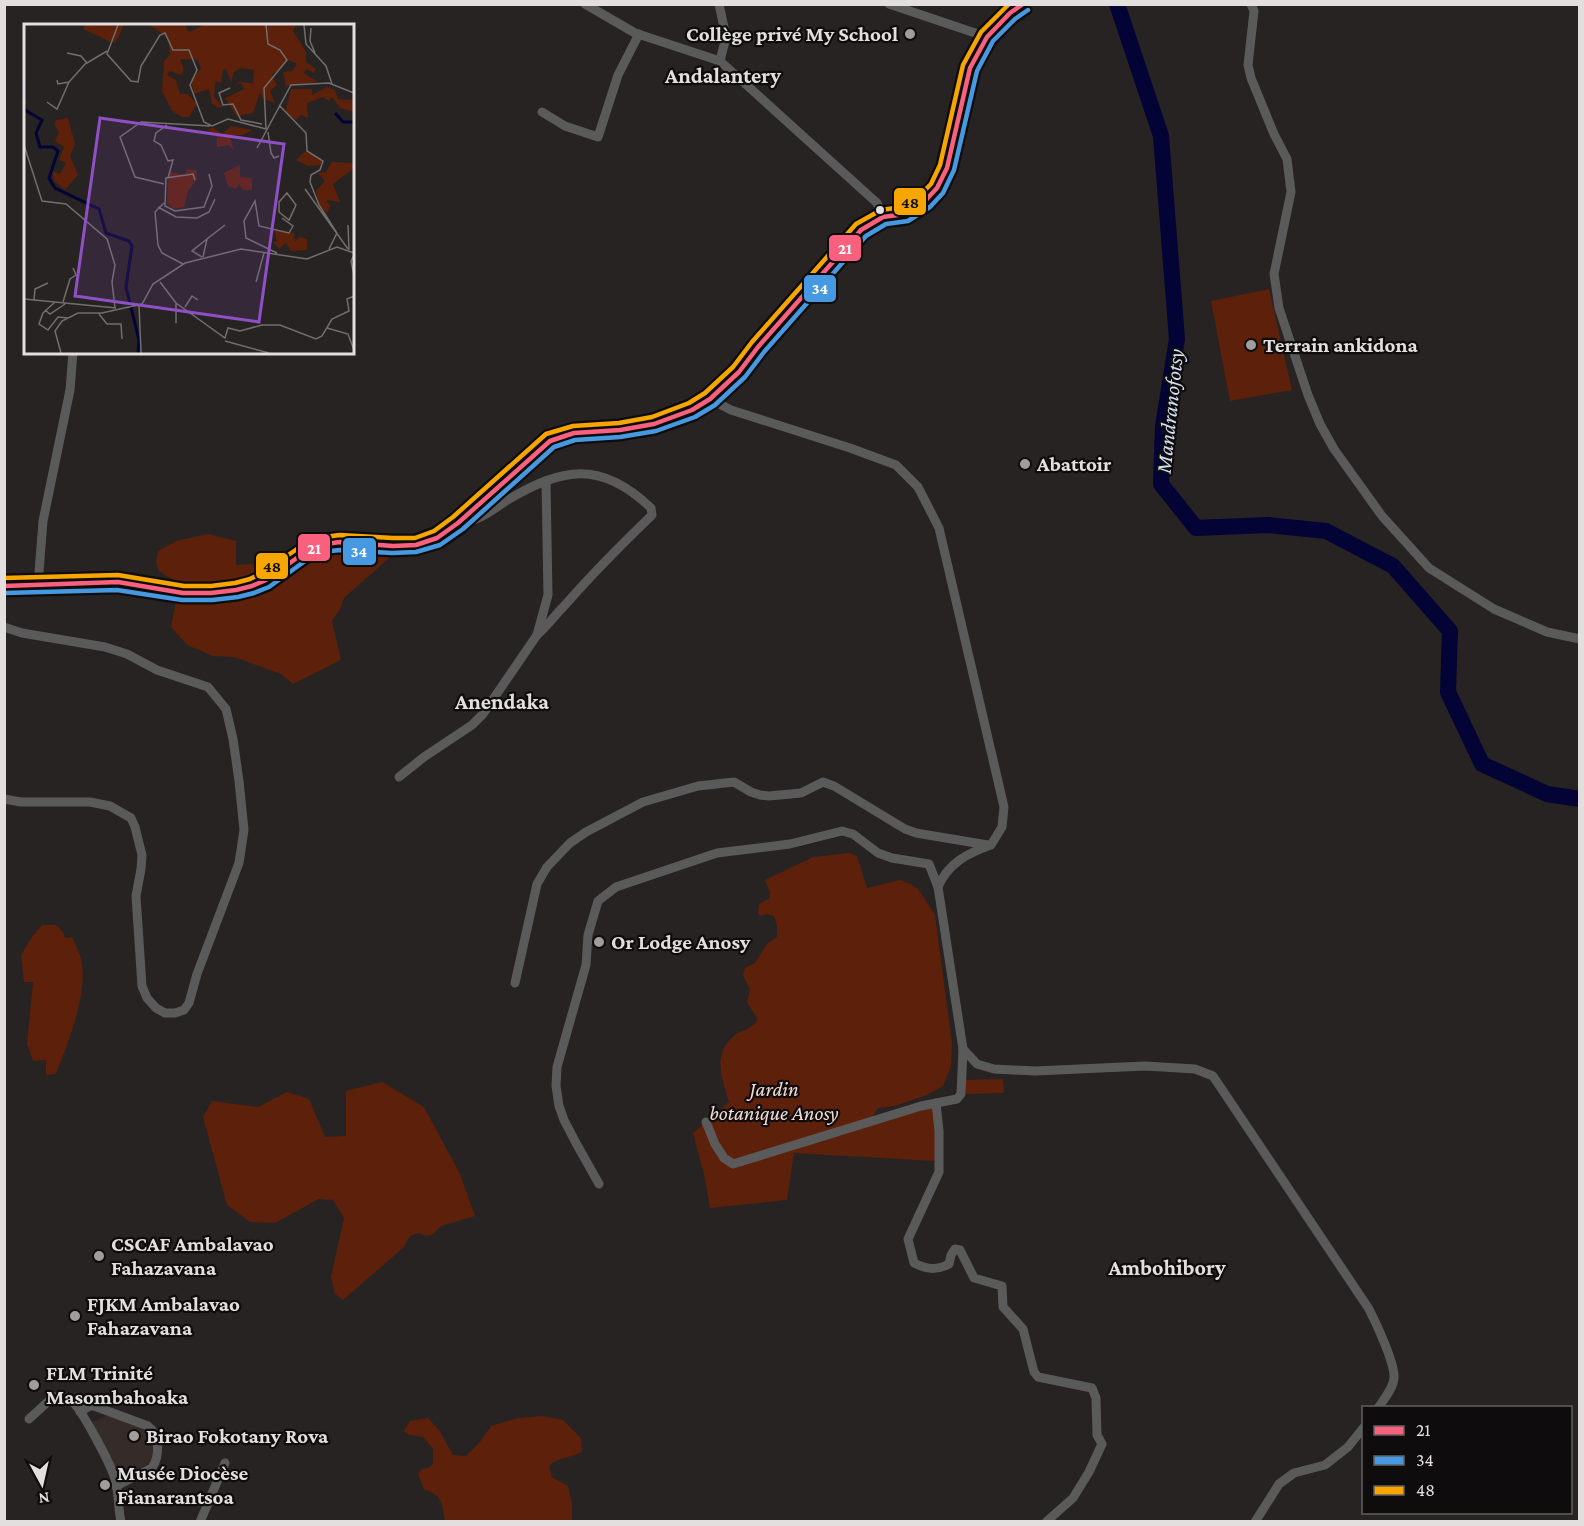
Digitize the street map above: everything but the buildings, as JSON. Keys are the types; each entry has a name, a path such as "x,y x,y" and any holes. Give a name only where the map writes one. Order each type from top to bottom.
{"main road":[{"path":"4,586 118,582 183,593 211,593 236,590 266,580 319,545 340,542 393,546 416,545 436,538 458,522 550,441 574,433 620,430 654,424 692,410 710,399 739,372 758,347 861,230 883,217 906,214 925,201 937,188 948,168 970,68 987,38 1010,14 1024,4"}],"street":[{"path":"585,4 639,34 720,61 877,203 883,217"},
{"path":"719,4 726,37 720,61"},
{"path":"889,4 987,38"},
{"path":"1251,4 1254,11 1248,65 1274,134 1287,159 1291,192 1274,274 1279,308 1320,424 1334,450 1382,516 1429,568 1494,609 1547,632 1580,639"},
{"path":"542,112 565,126 598,137 618,75 639,34"},
{"path":"38,585 43,521 70,390 73,354"},
{"path":"710,399 731,410 896,465 918,487 939,528 1004,807 1002,827 991,845 969,852 943,874 938,887"},
{"path":"399,777 472,725 483,714 537,635 652,515 651,508 624,486 603,477 583,473 553,478 525,490 476,520 458,522"},
{"path":"537,635 548,595 546,482"},
{"path":"4,627 22,633 105,647 127,654 157,669 208,687 226,709 233,740 244,830 239,863 197,974 189,1003 184,1010 165,1013 156,1008 147,998 142,986 136,896 142,855 131,818 110,806 90,802 21,802 4,799"},
{"path":"515,983 537,884 547,867 570,843 586,832 643,802 698,786 734,782 751,792 769,796 801,793 823,782 834,786 905,829 916,833 991,845"},
{"path":"599,1184 564,1120 556,1086 557,1067 586,965 588,935 598,901 616,887 717,853 790,844 842,831 853,834 878,853 892,858 929,864 938,887 963,1049 961,1094 957,1099 936,1102 733,1164 724,1158 706,1122"},
{"path":"963,1049 977,1064 994,1070 1035,1071 1145,1066 1195,1069 1213,1076 1363,1300 1379,1329 1392,1365 1394,1378 1390,1390 1379,1406"},
{"path":"936,1102 939,1172 908,1239 914,1263 926,1269 942,1268 949,1264 955,1249 960,1250 974,1278 1002,1286 1003,1306 1023,1329 1034,1372 1038,1377 1092,1388 1096,1398 1097,1435 1102,1444 1089,1473 1073,1498 1046,1521"},
{"path":"29,1419 53,1397 62,1396 73,1401 95,1436 114,1475 121,1521"},
{"path":"80,1412 94,1406 154,1430 157,1443 155,1463 152,1468 116,1486"},
{"path":"1255,1521 1279,1484 1294,1473 1325,1465 1348,1447 1362,1430"},
{"path":"200,1521 225,1463"}],"shaded area":[{"path":"108,1415 137,1425 149,1434 154,1441 155,1454 149,1464 118,1478 90,1423"}],"green space":[{"name":"Terrain ankidona","path":"1269,289 1292,390 1230,401 1211,301"},
{"path":"208,534 236,541 236,565 253,564 255,574 218,584 194,585 183,583 159,571 156,562 158,551 176,541"},
{"path":"326,544 397,551 344,598 332,621 341,660 293,684 281,674 234,657 213,656 187,645 171,627 177,596 227,596"},
{"name":"Jardin botanique Anosy","path":"849,853 857,856 867,888 900,880 911,884 918,889 935,915 952,1044 951,1067 943,1086 927,1095 895,1106 878,1108 870,1122 935,1106 936,1157 934,1161 794,1153 787,1200 710,1208 693,1133 729,1102 722,1076 723,1050 735,1035 758,1020 747,1002 750,990 743,975 745,968 755,963 767,944 777,937 774,916 758,914 759,904 770,898 765,880 813,857"},
{"path":"42,925 56,925 65,938 72,937 80,956 83,972 80,1001 66,1047 56,1074 46,1075 46,1060 33,1061 27,1044 33,982 24,982 21,955"},
{"path":"1003,1079 1004,1093 966,1094 965,1080"},
{"path":"382,1082 424,1107 460,1174 475,1216 441,1226 432,1235 426,1236 419,1233 410,1236 403,1248 343,1300 335,1294 331,1277 344,1218 333,1200 319,1199 275,1223 250,1222 227,1205 203,1117 212,1101 258,1107 287,1092 309,1099 325,1137 346,1136 346,1091"},
{"path":"542,1416 563,1420 581,1438 582,1452 556,1461 549,1466 552,1477 568,1486 572,1504 572,1521 445,1520 440,1500 435,1494 424,1489 418,1474 422,1469 433,1464 433,1449 423,1437 409,1435 404,1431 410,1421 428,1418 439,1430 453,1455 466,1456 491,1426 518,1418"}],"waterway":[{"name":"Mandranofotsy","path":"1117,4 1161,136 1177,339 1163,426 1161,484 1196,528 1268,525 1326,531 1393,566 1450,631 1448,692 1482,764 1547,794 1580,799"}],"transit line":[{"name":"48","path":"4,578 118,575 184,586 211,586 250,579 317,538 340,535 415,538 434,531 453,517 546,434 573,426 619,423 652,417 689,403 705,393 733,367 752,342 856,224 881,210 902,207 931,184 940,165 963,65 981,32 1009,4"},
{"name":"21","path":"4,586 118,582 183,593 211,593 236,590 266,580 319,545 340,542 393,546 416,545 437,538 458,523 550,441 574,433 620,430 654,424 692,410 710,399 739,372 758,347 861,230 883,217 905,214 925,201 937,188 947,168 970,68 987,37 1010,13 1023,4"},
{"name":"34","path":"4,593 117,590 182,600 212,600 238,597 269,587 321,552 340,550 416,552 440,545 463,529 554,447 575,440 620,437 656,431 695,417 715,405 745,377 764,352 866,236 886,224 908,221 930,207 943,193 954,170 977,71 993,41 1015,19 1028,10"}],"place":[{"name":"Collège privé My School","path":"910,34"},
{"name":"Terrain ankidona","path":"1251,345"},
{"name":"Abattoir","path":"1025,464"},
{"name":"Or Lodge Anosy","path":"599,942"},
{"name":"CSCAF Ambalavao Fahazavana","path":"99,1256"},
{"name":"FJKM Ambalavao Fahazavana","path":"75,1316"},
{"name":"FLM Trinité Masombahoaka","path":"34,1385"},
{"name":"Birao Fokotany Rova","path":"134,1436"},
{"name":"Musée Diocèse Fianarantsoa","path":"105,1485"}],"district":[{"name":"Andalantery","path":"723,75"},
{"name":"Anendaka","path":"502,701"},
{"name":"Ambohibory","path":"1167,1267"}]}
